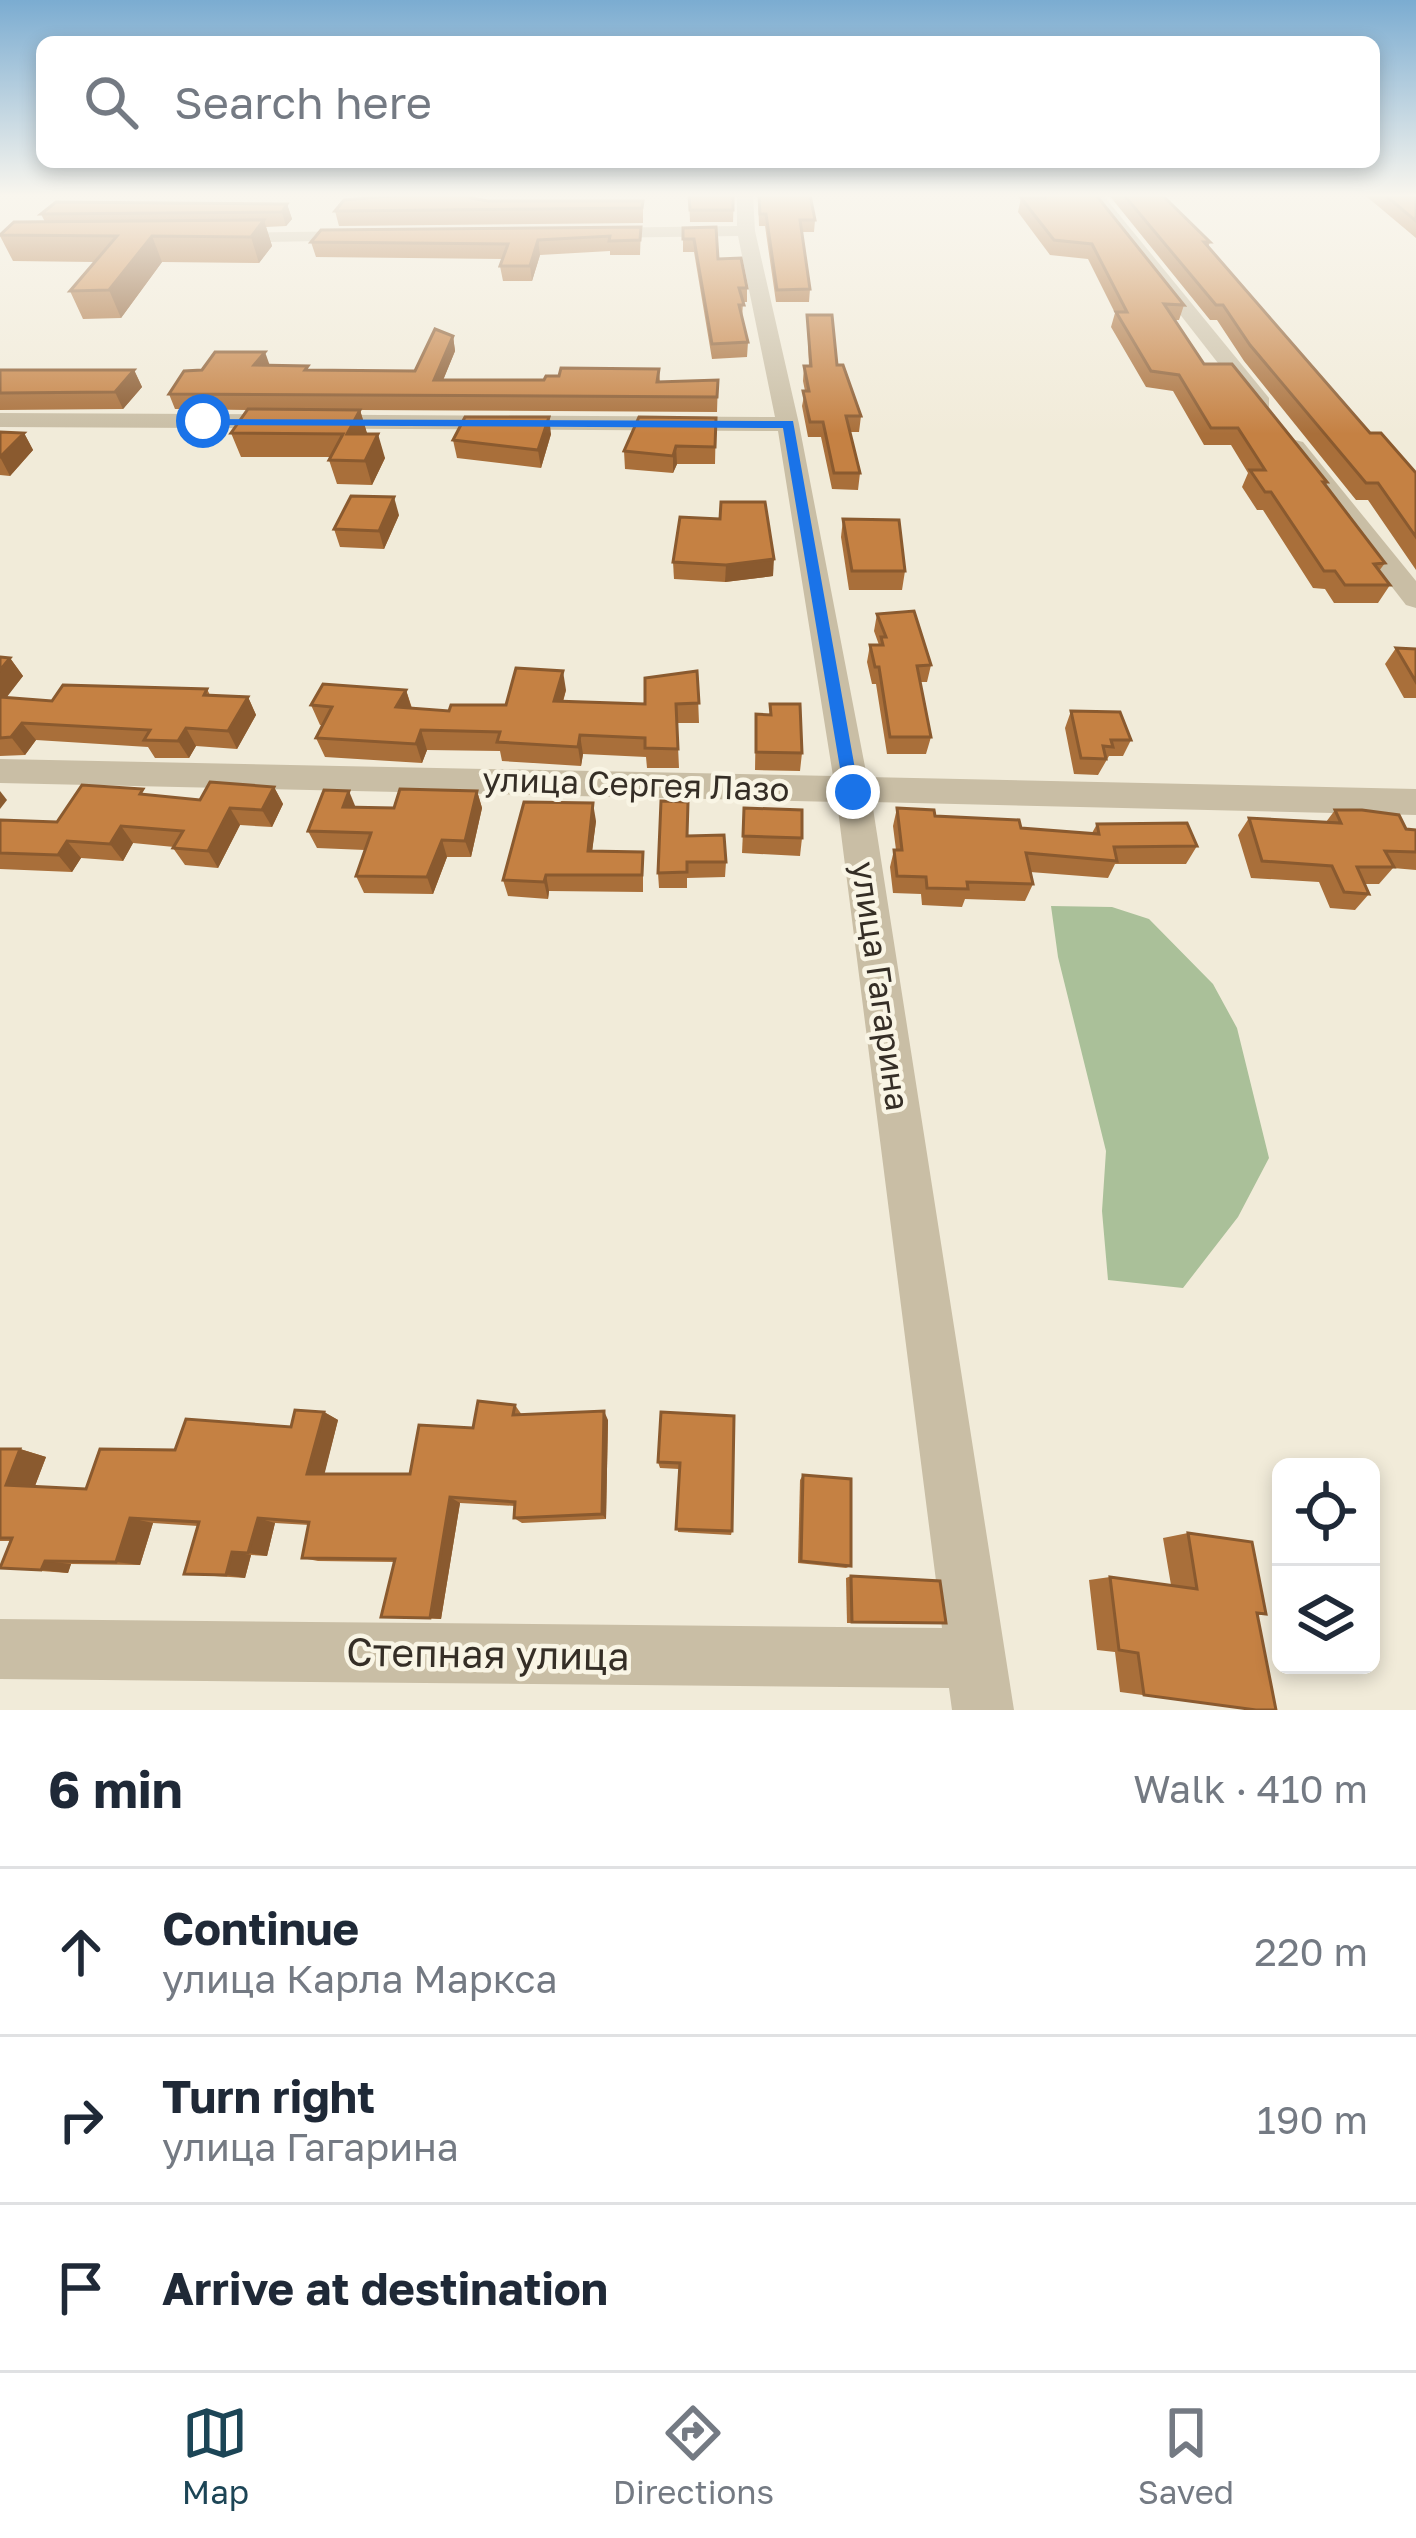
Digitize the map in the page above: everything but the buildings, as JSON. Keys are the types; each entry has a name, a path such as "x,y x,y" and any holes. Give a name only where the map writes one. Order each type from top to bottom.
{"street":[{"name":"улица Гагарина","path":"758,275 853,792 979,1684"},
{"path":"1159,275 1416,599"},
{"path":"0,420 788,424"},
{"name":"улица Сергея Лазо","path":"0,770 1416,802"},
{"name":"Степная улица","path":"0,1649 979,1684"}],"green space":[{"path":"1051,906 1112,907 1149,919 1213,984 1237,1028 1269,1158 1238,1217 1183,1288 1108,1280 1102,1211 1106,1151 1058,957"}],"route":[{"path":"203,421 788,424 853,792"}]}
